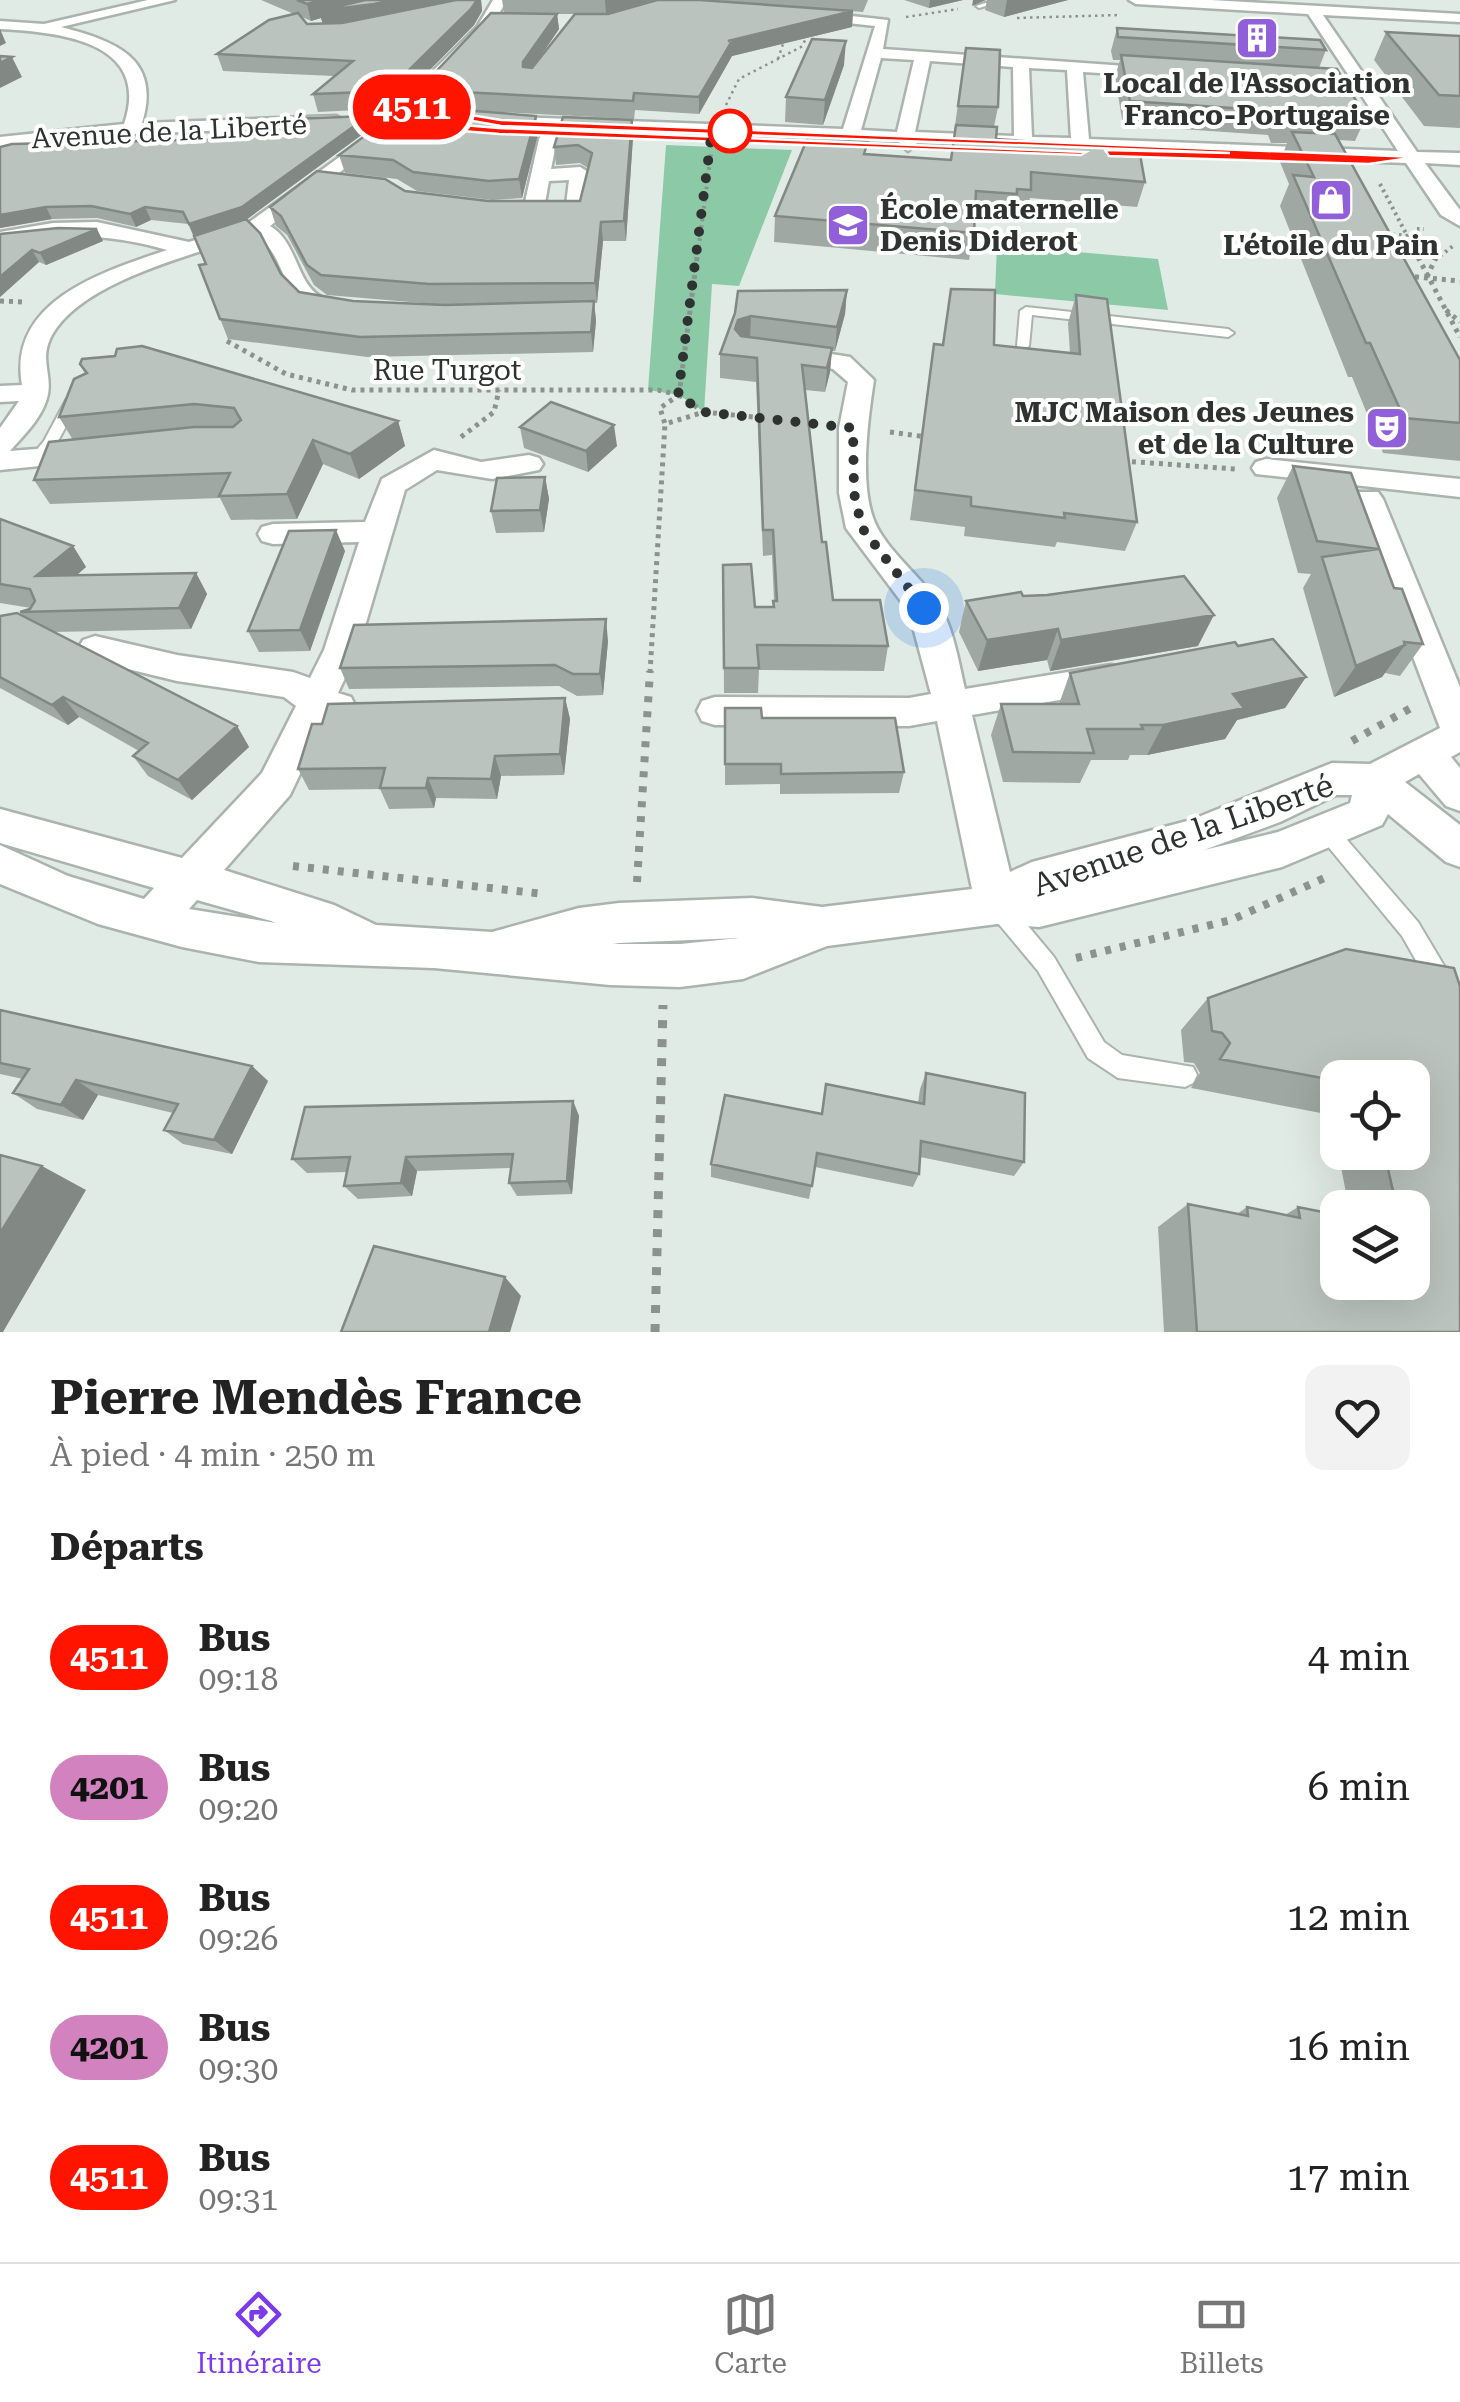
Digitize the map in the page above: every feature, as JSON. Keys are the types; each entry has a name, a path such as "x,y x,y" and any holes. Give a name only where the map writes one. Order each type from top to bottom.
{"street":[{"path":"36,28 168,0"},
{"path":"1382,0 1401,15"},
{"path":"0,446 28,412 36,392 31,366 39,336 64,303 109,278 255,227 328,181 374,137 402,121 418,105 420,93 497,21 499,2"},
{"path":"1133,7 1312,10 1460,18"},
{"path":"1312,10 1448,212 1460,220"},
{"path":"780,14 881,21 848,139"},
{"path":"60,32 99,16"},
{"path":"4,24 60,32 101,44 133,71 140,90 131,129"},
{"path":"875,53 1190,74"},
{"path":"907,141 924,56"},
{"path":"1021,63 1022,145"},
{"path":"1075,66 1081,148"},
{"path":"1286,80 1361,84"},
{"path":"418,105 438,104"},
{"name":"Avenue de la Liberté","path":"0,142 131,129 402,121"},
{"path":"473,124 1460,159"},
{"path":"534,208 554,129"},
{"path":"1242,154 1369,161 1412,157"},
{"path":"476,208 575,212 580,173 540,176"},
{"path":"0,238 78,225 112,228 193,250"},
{"path":"255,227 274,234 313,303 373,312"},
{"path":"750,351 841,362 861,380 853,428 854,493 862,528 924,608 936,638 997,905"},
{"path":"0,394 36,392"},
{"path":"0,461 111,450"},
{"path":"153,919 276,784 341,650 392,485 434,459 467,471 501,472 528,464"},
{"path":"1266,468 1460,488"},
{"path":"1368,499 1460,734"},
{"path":"273,534 378,532"},
{"path":"95,648 177,668 293,686 318,704 364,708"},
{"path":"715,712 909,712 1149,671"},
{"name":"Avenue de la Liberté","path":"997,905 1032,881 1191,836 1266,810 1332,779 1374,780 1460,734"},
{"path":"1424,753 1460,795"},
{"path":"1374,780 1460,849"},
{"name":"Avenue de la Liberté","path":"0,863 28,882 153,919 286,945 366,943 656,966 716,963 767,952 822,927 997,905 1039,908 1282,849 1368,813 1374,780"},
{"name":"Avenue de la Liberté","path":"0,826 271,902 334,925 366,943"}],"lane":[{"path":"979,6 1004,0"},
{"path":"479,3 499,2"},
{"path":"1023,346 1026,310 1228,333"},
{"path":"36,459 50,443 74,399 90,395"},
{"path":"1328,832 1427,952 1446,999"},
{"path":"997,905 1046,964 1096,1050 1118,1066 1186,1075"}],"path":[{"path":"881,21 979,6"},
{"path":"1030,9 1013,16 1133,7"},
{"path":"778,420 704,412 664,424 660,408 678,396 712,134 740,80 803,45 816,16"},
{"path":"1369,161 1403,235 1458,334"},
{"path":"1372,233 1421,236 1416,229 1431,230"},
{"path":"1427,278 1437,256 1460,242"},
{"path":"1394,275 1460,281"},
{"path":"1442,306 1460,322"},
{"path":"1440,330 1458,334"},
{"name":"Rue Turgot","path":"227,341 270,370 321,386 352,390 658,390 678,396"},
{"path":"434,459 494,412 500,390"},
{"path":"678,396 704,412"},
{"path":"853,428 930,438"},
{"path":"1123,461 1207,470 1266,468"},
{"path":"1337,747 1442,691"},
{"path":"289,866 552,894"},
{"path":"620,887 655,887"}],"green space":[{"path":"666,145 792,150 739,286 712,284 704,412 679,395 648,390"},
{"path":"997,245 1158,259 1168,310 995,294"}],"building":[{"path":"365,0 395,0 319,11"},
{"path":"456,0 477,0 408,71 402,90 408,95 420,95 429,79 491,13 557,14 523,62 523,67 532,68 575,14 608,14 657,0 853,11 728,41 732,41 699,97 634,93 633,101 442,91 440,101 463,110 536,116 519,179 489,181 413,172 393,160 339,155 378,126 410,109 408,98 393,91 313,94 353,61 217,54 269,20 298,13 307,24 342,23"},
{"path":"1117,28 1320,40 1326,50 1118,37"},
{"path":"1386,32 1460,36 1460,96 1439,95"},
{"path":"812,39 846,41 825,100 786,97"},
{"path":"966,48 1000,50 998,107 958,106"},
{"path":"1121,55 1337,69 1366,117 1320,114 1323,120 1280,118 1277,111 1130,101"},
{"path":"368,116 242,207 189,224 183,212 145,207 130,214 91,206 46,207 0,215 0,147 231,139 231,129 276,135 293,119"},
{"path":"563,117 632,120 624,221 601,222 595,283 429,284 321,275 307,265 281,216 270,207 317,171 385,179 405,191 488,201 580,201 592,153 578,145 554,147"},
{"path":"956,125 997,127 996,139 1139,149 1145,182 1031,172 1031,190 1017,189 1017,194 976,191 974,233 775,216 808,137 868,141 864,154 951,160"},
{"path":"1292,132 1335,134 1460,360 1460,423 1404,418 1370,343 1366,343 1293,175 1314,177"},
{"path":"246,219 260,233 281,274 299,292 353,301 445,305 594,301 591,332 360,337 220,319 199,265 206,264 194,236"},
{"path":"58,228 97,229 40,253 32,250 0,277 0,234"},
{"path":"951,289 995,290 994,345 1080,354 1076,295 1107,299 1137,522 971,506 971,497 915,490 934,344 943,345"},
{"path":"847,290 837,327 751,316 738,320 735,329 741,336 832,348 827,368 802,365 822,542 826,542 833,600 880,600 888,646 757,645 759,668 724,668 723,565 751,564 755,607 774,607 773,601 777,601 773,530 763,530 757,358 720,354 735,313 738,291"},
{"path":"142,346 398,421 350,454 313,440 287,494 219,496 230,473 34,480 49,442 194,427 233,427 241,420 234,408 194,404 59,417 74,379 87,373 80,364 82,359 115,356 117,349"},
{"path":"551,402 614,425 586,451 520,427"},
{"path":"1293,466 1351,473 1394,588 1402,589 1423,644 1404,642 1405,645 1356,666 1322,557 1378,549 1317,541"},
{"path":"545,477 540,510 491,511 497,478"},
{"path":"0,519 73,546 36,576 196,573 179,608 20,612 30,609 35,601 30,589 0,584"},
{"path":"336,530 300,630 248,631 289,531"},
{"path":"1184,576 1214,615 1061,640 1058,629 987,640 966,601 1021,592 1023,596 1047,595"},
{"path":"17,613 237,726 178,780 133,756 148,743 63,697 52,705 0,677 0,616"},
{"path":"606,619 600,674 573,674 555,665 340,668 354,625"},
{"path":"1273,639 1306,677 1233,694 1244,708 1163,725 1141,725 1143,729 1087,729 1094,753 1013,752 1001,704 1079,704 1070,673 1235,642 1238,646"},
{"path":"565,698 560,754 495,756 491,779 428,778 426,788 380,788 385,768 298,769 312,724 322,724 328,704"},
{"path":"725,708 761,708 762,718 895,718 904,772 781,774 781,764 725,764"},
{"path":"1346,949 1454,968 1460,986 1460,1332 1197,1332 1188,1204 1248,1216 1247,1207 1300,1218 1298,1207 1320,1211 1320,1300 1430,1300 1430,1190 1393,1190 1388,1170 1430,1170 1430,1060 1320,1060 1320,1078 1220,1059 1230,1043 1222,1033 1212,1031 1208,998"},
{"path":"0,1010 252,1066 214,1140 164,1130 178,1104 76,1080 61,1105 13,1093 29,1069 0,1063"},
{"path":"926,1073 1025,1093 1024,1162 921,1141 919,1174 817,1153 812,1186 711,1164 725,1095 822,1114 826,1084 924,1104"},
{"path":"573,1101 567,1181 509,1183 513,1154 406,1157 401,1183 344,1186 350,1157 292,1159 305,1107"},
{"path":"0,1155 42,1166 0,1233"},
{"path":"374,1246 505,1277 489,1332 341,1332"}],"bus line":[{"name":"4511","path":"1081,152 499,131 404,123 397,117 409,107 438,104 452,108 454,115 501,123 1412,157 1369,161 1109,152"}],"place":[{"name":"Local de l'Association Franco-Portugaise","path":"1257,38"},
{"name":"L'étoile du Pain","path":"1331,200"},
{"name":"École maternelle Denis Diderot","path":"848,225"},
{"name":"MJC Maison des Jeunes et de la Culture","path":"1387,428"}],"route":[{"path":"730,131 717,123 711,138 678,396 704,412 853,428 854,493 862,528 924,608"}]}
